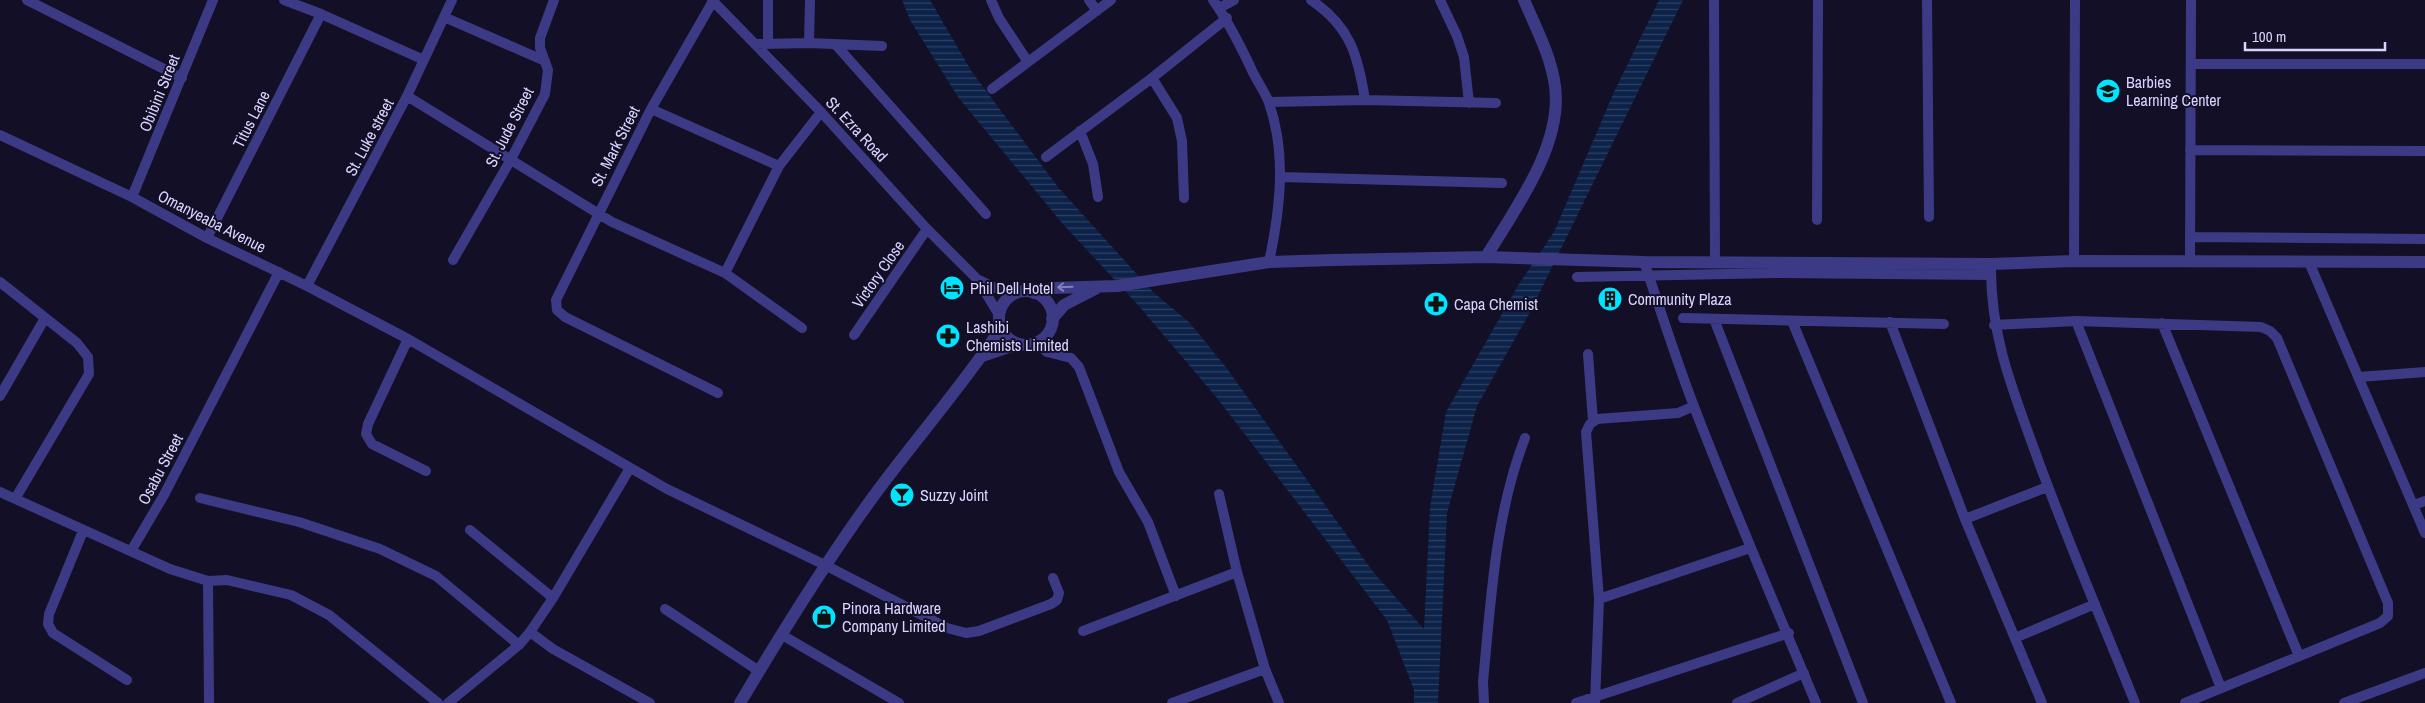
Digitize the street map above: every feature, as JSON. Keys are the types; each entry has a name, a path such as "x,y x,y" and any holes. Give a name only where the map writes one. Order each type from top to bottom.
{"street":[{"path":"27,0 182,78"},
{"name":"Obibini Street","path":"132,197 213,0"},
{"path":"284,0 321,14 424,60"},
{"name":"St. Luke street","path":"307,286 407,96 452,0"},
{"name":"St. Jude Street","path":"453,260 510,161 545,94 548,70 540,48 540,38 554,0"},
{"path":"768,0 768,43"},
{"path":"809,43 810,0"},
{"path":"991,0 999,18 1028,62"},
{"path":"1089,0 1097,11"},
{"path":"992,89 1111,0"},
{"path":"1234,0 1216,4 1227,18 1269,102 1279,152 1281,177 1276,228 1269,262"},
{"path":"1311,0 1328,11 1343,29 1354,47 1365,100"},
{"path":"1440,0 1457,36 1464,58 1468,103"},
{"path":"1486,257 1532,179 1549,141 1555,119 1556,101 1551,67 1524,0"},
{"path":"1714,0 1715,262"},
{"path":"1817,220 1818,0"},
{"path":"1927,0 1928,217"},
{"path":"2074,261 2075,0"},
{"path":"2190,262 2191,0"},
{"name":"St. Ezra Road","path":"712,1 821,112 928,229 978,280"},
{"name":"St. Mark Street","path":"712,1 650,110 597,213 556,300 558,310 565,317 718,393"},
{"name":"Titus Lane","path":"207,238 321,14"},
{"path":"444,17 545,61"},
{"path":"1046,157 1152,78 1227,18"},
{"path":"756,44 809,43 882,46"},
{"path":"836,45 986,214"},
{"path":"2191,64 2425,64"},
{"path":"1152,78 1177,118 1182,141 1184,198"},
{"path":"407,96 597,213 725,273 802,328"},
{"path":"1269,102 1365,100 1496,103"},
{"path":"650,110 780,166"},
{"path":"725,273 780,166 821,112"},
{"path":"1080,131 1093,164 1098,197"},
{"name":"Omanyeaba Avenue","path":"0,135 132,197 207,238 307,286 408,340 667,489 825,565 947,628 966,633 979,631 1052,604 1057,600 1059,593 1054,578"},
{"path":"2190,150 2425,151"},
{"path":"1281,177 1502,183"},
{"name":"Victory Close","path":"854,335 928,229"},
{"path":"2190,237 2425,239"},
{"path":"978,280 995,288 1034,293 1052,288 1117,286 1269,262 1486,257 1990,269"},
{"path":"1578,277 1990,269 2074,261 2425,262"},
{"path":"1644,262 1694,406 1750,548 1789,634 1816,703"},
{"path":"2310,262 2425,533"},
{"path":"1990,269 1994,325 2008,378 2047,488 2135,703"},
{"name":"Osabu Street","path":"131,552 164,495 279,272"},
{"path":"978,280 999,315 1001,328 1008,338 1018,344"},
{"path":"2,288 45,318 82,350 88,357 89,374 14,499"},
{"path":"1052,319 1064,305 1097,288"},
{"path":"999,315 1006,300 1020,292"},
{"path":"982,356 1018,344 1028,345 1037,343 1045,337 1050,329 1052,319 1048,303 1034,293"},
{"path":"0,396 45,318"},
{"path":"1683,318 1944,324"},
{"path":"1714,319 1863,703"},
{"path":"1792,321 1950,703"},
{"path":"1994,325 2076,321 2261,327 2270,331 2277,338 2388,603 2388,616 2380,623 2185,703"},
{"path":"2076,321 2221,688"},
{"path":"1890,322 1965,519 2042,703"},
{"path":"2162,323 2299,656"},
{"path":"740,703 825,565 870,500 982,356 1001,328"},
{"path":"408,340 371,416 366,434 372,444 426,471"},
{"path":"1037,343 1047,352 1071,358 1079,367 1119,472 1148,522 1176,596"},
{"path":"1588,354 1593,421 1586,432 1586,443 1591,472 1599,599 1595,700"},
{"path":"2360,376 2425,372"},
{"path":"1593,421 1608,417 1678,413 1694,406"},
{"path":"1484,703 1483,682 1497,552 1509,484 1525,438"},
{"path":"448,703 519,645 530,632 553,598 630,468"},
{"path":"1965,519 2047,488"},
{"path":"0,492 170,570 208,581 228,580 251,584 291,596 329,615 438,703"},
{"path":"1219,494 1237,572 1265,669 1279,703"},
{"path":"200,498 299,522 380,549 436,576 519,645"},
{"path":"2414,505 2425,501"},
{"path":"470,530 553,598"},
{"path":"83,531 49,614 48,624 53,633 127,680"},
{"path":"1599,599 1750,548"},
{"path":"1083,631 1237,572"},
{"path":"208,581 209,703"},
{"path":"2015,638 2095,604"},
{"path":"665,609 759,671"},
{"path":"530,632 553,649 650,703"},
{"path":"1576,703 1595,700 1789,634"},
{"path":"782,635 899,703"},
{"path":"1172,703 1265,669"},
{"path":"2344,703 2425,672"},
{"path":"1737,703 1804,673"}],"water":[{"path":"902,0 930,0 972,72 1058,187 1153,292 1189,322 1225,366 1374,573 1424,629 1430,507 1446,412 1519,284 1554,232 1614,92 1659,0 1683,0 1528,316 1477,406 1447,513 1438,703 1414,703 1414,690 1387,620 1217,398 1138,305 1062,223 958,97 910,20"}],"place":[{"name":"Barbies Learning Center","path":"2108,91"},
{"name":"Phil Dell Hotel","path":"952,288"},
{"name":"Community Plaza","path":"1610,299"},
{"name":"Capa Chemist","path":"1436,304"},
{"name":"Lashibi Chemists Limited","path":"948,336"},
{"name":"Suzzy Joint","path":"902,495"},
{"name":"Pinora Hardware Company Limited","path":"824,617"}]}
